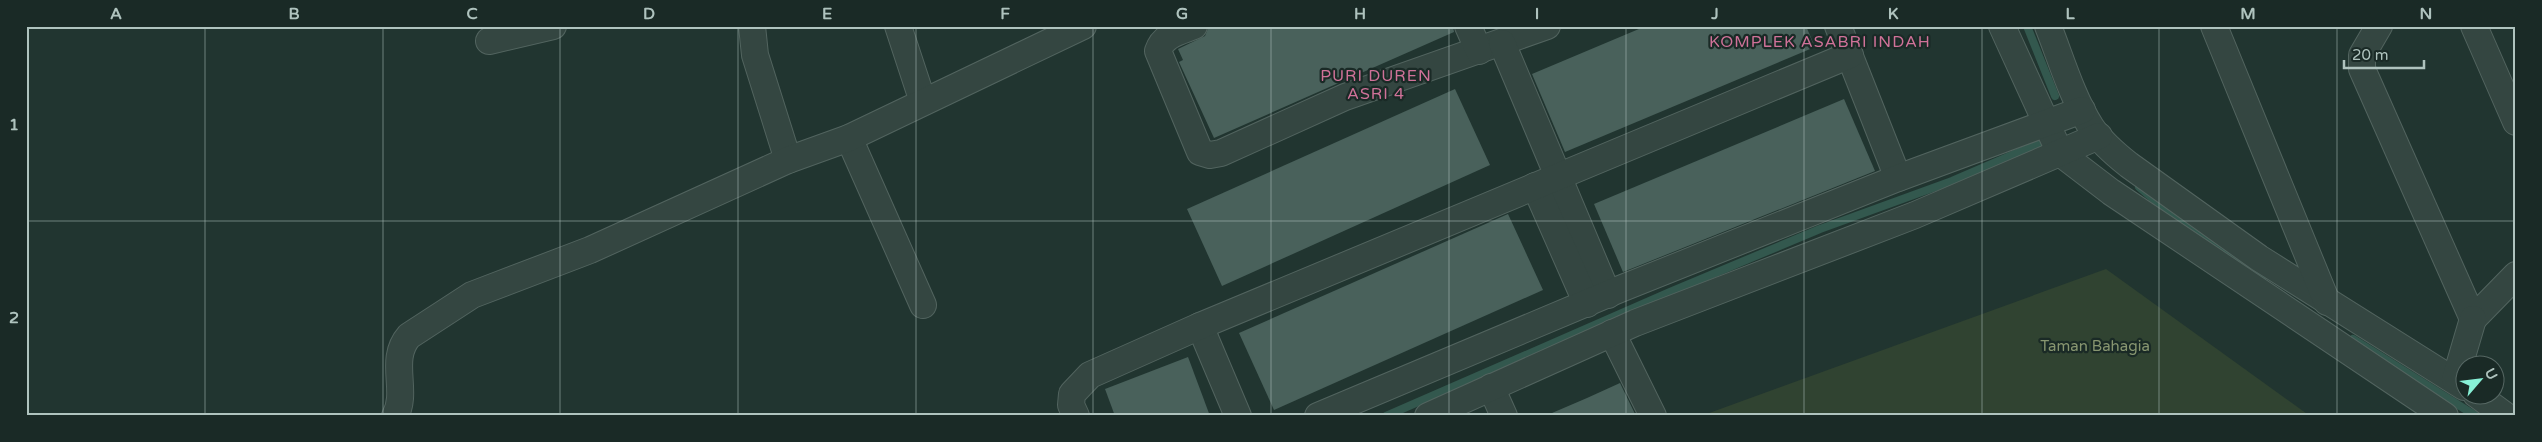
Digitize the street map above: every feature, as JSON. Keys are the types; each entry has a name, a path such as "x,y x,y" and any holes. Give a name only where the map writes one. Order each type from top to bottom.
{"street":[{"path":"488,41 553,26"},
{"path":"752,26 755,55 788,160"},
{"path":"898,26 923,102"},
{"path":"395,416 401,406 398,356 403,344 410,336 472,295 590,250 788,160 849,138 1083,26"},
{"path":"1194,26 1170,35 1161,42 1158,51 1200,152 1210,155 1345,97 1548,26"},
{"path":"1468,26 1490,47 1559,176 1618,304 1612,333 1653,416"},
{"path":"1838,26 1898,178"},
{"path":"2002,26 2052,136 2111,192 2445,416"},
{"path":"2048,26 2082,110 2099,136 2129,166 2259,258 2454,380"},
{"path":"2214,26 2327,302"},
{"path":"2379,26 2362,55 2362,69 2473,319 2469,354"},
{"path":"2474,26 2516,122"},
{"path":"1076,416 1071,405 1072,394 1090,375 1200,326 1850,55"},
{"path":"1618,304 1915,215 2052,136 2082,110"},
{"path":"1318,416 1618,304 1898,178 2052,136 2099,136"},
{"path":"849,138 923,305"},
{"path":"1535,186 1618,304"},
{"path":"2473,319 2516,275"},
{"path":"1200,326 1238,416"},
{"path":"1428,416 1612,333"},
{"path":"1491,387 1504,416"},
{"path":"2489,404 2506,416"}],"green space":[{"name":"Taman Bahagia","path":"2106,269 2310,416 1701,416"}],"building":[{"path":"1209,26 1453,26 1454,32 1214,138 1179,62 1183,60 1178,49 1205,36"},
{"path":"1646,26 1806,26 1815,47 1565,152 1532,74"},
{"path":"1455,89 1490,165 1222,286 1187,209"},
{"path":"1844,99 1875,171 1623,272 1594,204"},
{"path":"1508,214 1543,290 1274,410 1239,333"},
{"path":"1188,357 1210,416 1115,416 1105,389"},
{"path":"1620,383 1636,416 1545,416 1587,398"}],"waterway":[{"path":"2027,26 2055,96"},
{"path":"1386,416 1820,229 1952,181 2047,140"},
{"path":"2139,187 2164,208 2262,278"},
{"path":"2353,339 2476,416"}],"district":[{"name":"KOMPLEK ASABRI INDAH","path":"1820,41"},
{"name":"PURI DUREN ASRI 4","path":"1376,84"}]}
